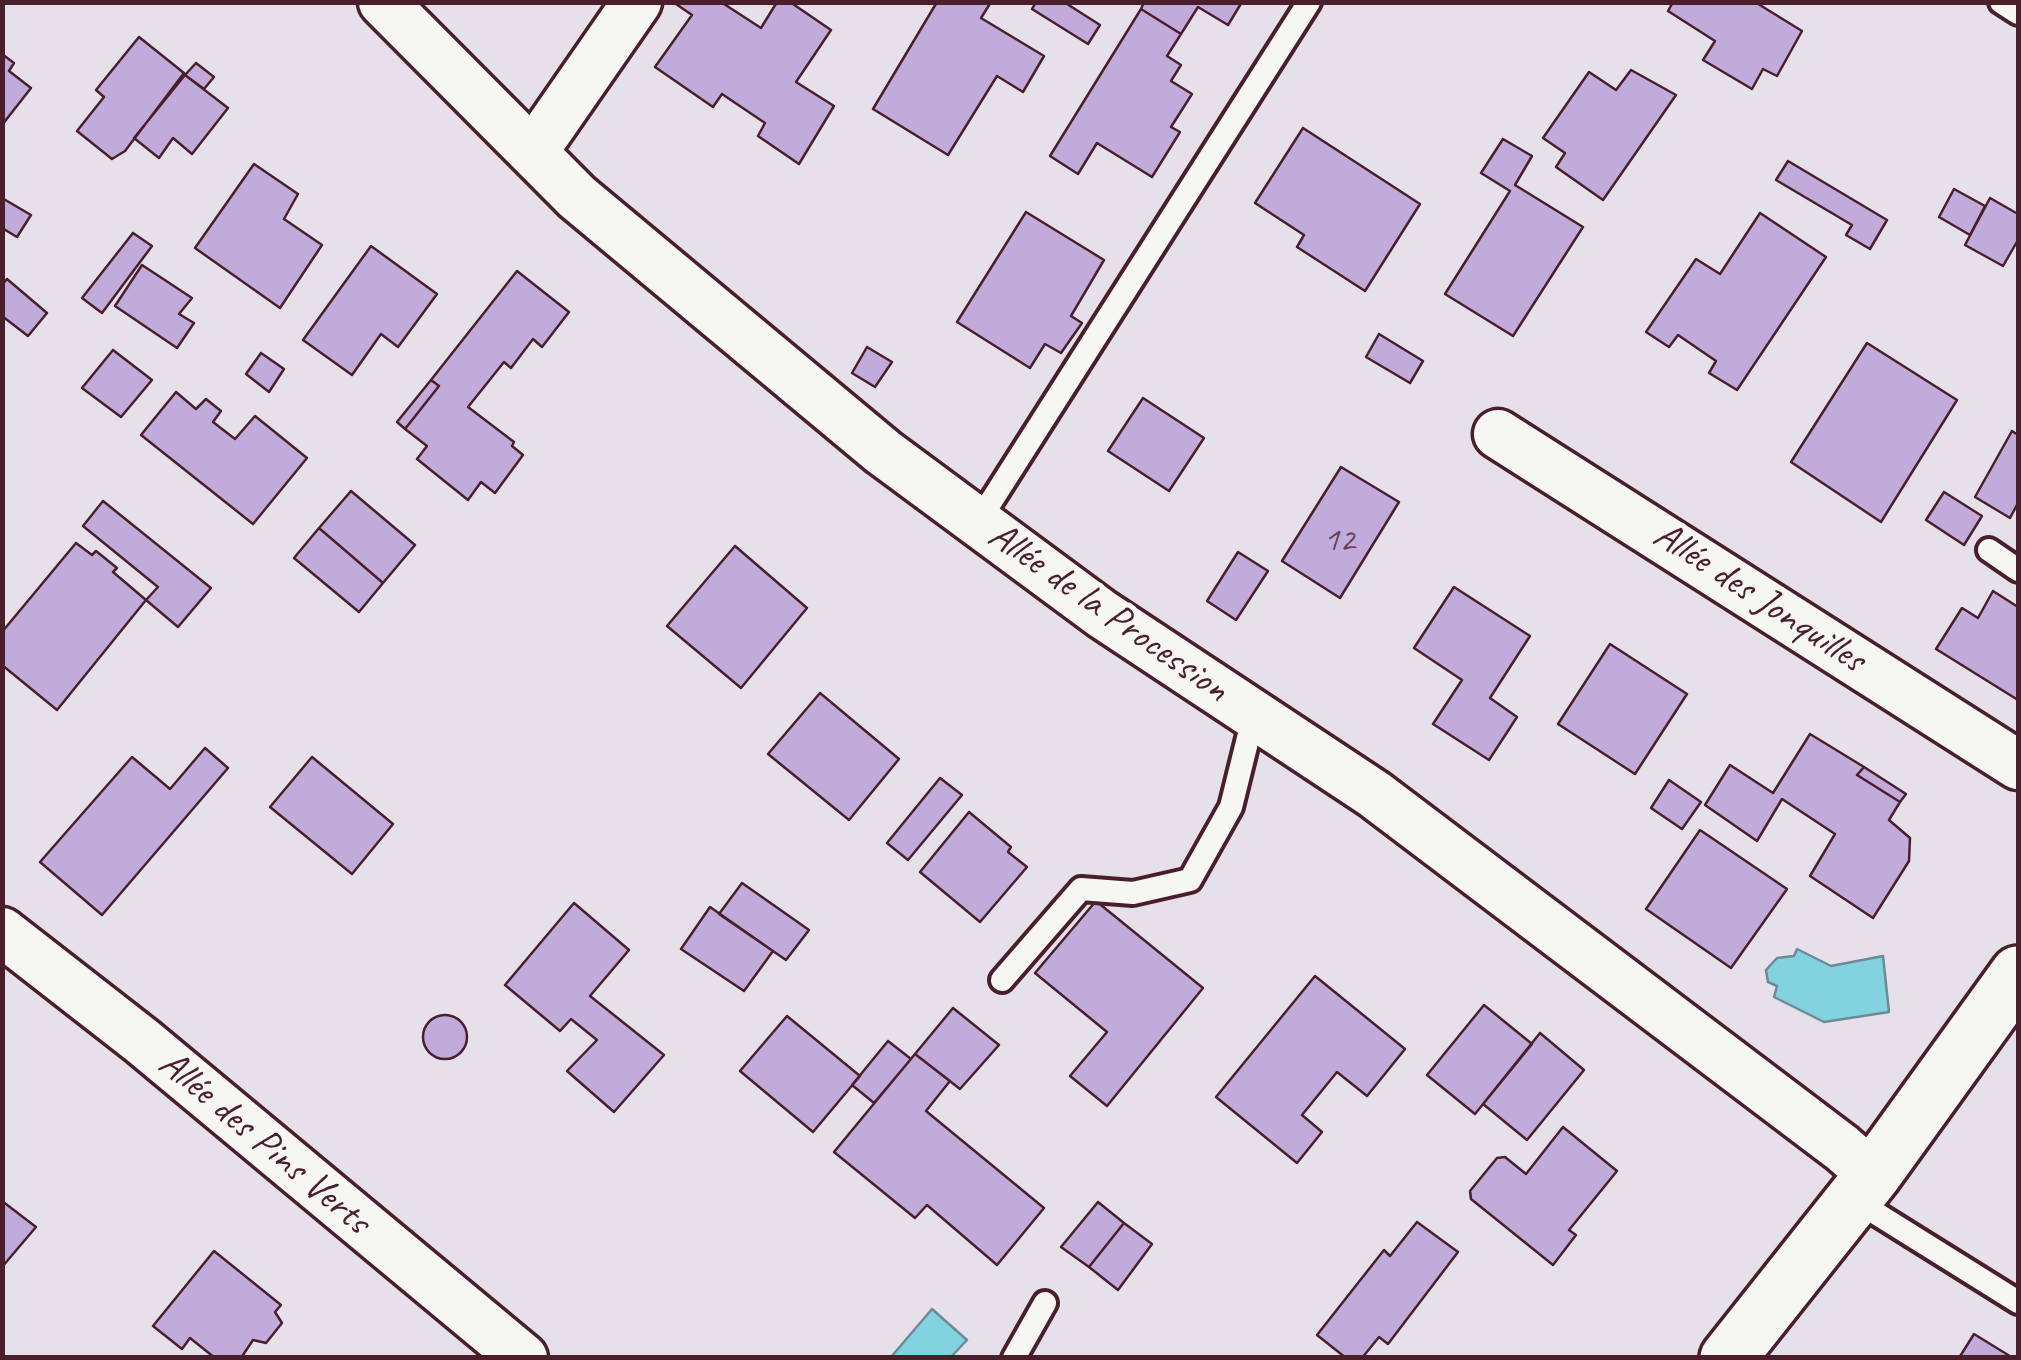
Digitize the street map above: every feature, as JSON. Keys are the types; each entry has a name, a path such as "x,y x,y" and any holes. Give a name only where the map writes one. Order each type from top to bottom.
{"main road":[{"path":"1728,1358 1863,1187 2018,974"}],"street":[{"name":"Allée de la Procession","path":"383,2 577,197 868,439 1102,614 1374,794 1842,1148 1863,1187"},
{"path":"532,152 636,2"},
{"name":"Allée des Jonquilles","path":"1498,434 2018,765"},
{"name":"Allée des Pins Verts","path":"2,932 142,1041 522,1358"}],"lane":[{"path":"978,522 1309,2"},
{"path":"2000,2 2018,13"},
{"path":"1989,550 2018,570"},
{"path":"1002,980 1081,889 1133,893 1190,880 1231,807 1254,714"},
{"path":"1863,1187 2018,1302"},
{"path":"1014,1358 1045,1303"}],"water":[{"path":"1797,949 1831,966 1883,956 1889,1012 1824,1022 1774,997 1777,986 1768,982 1766,970 1777,958 1794,956"},
{"path":"932,1309 967,1340 951,1357 891,1357"}],"building":[{"path":"673,2 721,2 761,28 777,2 790,2 831,30 796,82 834,106 799,164 758,136 765,123 722,94 713,107 655,67 692,15"},
{"path":"937,2 991,2 981,18 1044,56 1023,92 997,76 948,155 873,109"},
{"path":"1036,2 1064,2 1100,25 1088,44 1032,9"},
{"path":"1144,2 1242,2 1228,25 1198,7 1181,34 1141,9"},
{"path":"1673,2 1755,2 1802,31 1777,76 1763,69 1752,89 1703,60 1715,41 1668,11"},
{"path":"1141,9 1181,34 1167,56 1181,65 1171,81 1192,94 1171,127 1180,132 1152,177 1097,143 1078,174 1050,156"},
{"path":"139,37 184,73 125,151 112,159 77,131 104,97 96,90"},
{"path":"2,54 14,63 9,71 31,88 2,125"},
{"path":"196,63 214,77 204,89 185,75"},
{"path":"1631,70 1676,95 1603,200 1556,167 1565,153 1543,138 1589,72 1616,90"},
{"path":"185,75 228,108 192,154 173,138 159,158 134,138"},
{"path":"1303,128 1420,204 1365,291 1297,247 1304,235 1255,203"},
{"path":"1503,139 1532,156 1515,185 1583,227 1513,336 1445,294 1510,191 1481,173"},
{"path":"1788,161 1887,220 1870,249 1846,235 1852,225 1776,180"},
{"path":"254,164 298,194 284,219 322,245 280,308 195,248"},
{"path":"1954,189 1985,206 1970,235 1939,217"},
{"path":"2,198 31,215 17,237 2,228"},
{"path":"1990,198 2018,214 2018,240 2003,266 1965,245"},
{"path":"1026,212 1104,260 1071,316 1082,323 1061,353 1045,344 1030,368 957,322"},
{"path":"1760,213 1826,257 1737,390 1709,373 1716,361 1678,335 1669,347 1646,332 1696,259 1720,274"},
{"path":"133,233 152,246 102,313 82,298"},
{"path":"371,246 437,294 398,347 381,334 352,375 303,340"},
{"path":"142,265 192,298 179,314 194,323 177,348 115,306"},
{"path":"517,271 569,312 542,347 533,339 511,368 504,362 468,407 514,442 512,446 523,455 495,493 481,482 468,500 417,459 427,446 405,429 439,386 431,380"},
{"path":"7,279 47,313 28,336 2,316 2,285"},
{"path":"1379,334 1423,361 1410,383 1366,357"},
{"path":"1867,343 1957,400 1881,522 1791,462"},
{"path":"867,347 892,362 875,387 852,373"},
{"path":"113,350 152,380 121,417 82,388"},
{"path":"261,353 284,369 269,392 246,374"},
{"path":"431,380 439,386 405,429 397,422"},
{"path":"176,392 196,409 206,399 221,411 213,422 235,439 255,416 307,458 253,524 141,435"},
{"path":"1143,398 1204,438 1169,491 1108,451"},
{"path":"2012,431 2018,435 2018,503 2010,518 1975,497"},
{"path":"1341,467 1399,502 1340,598 1282,561"},
{"path":"351,491 415,545 383,583 319,528"},
{"path":"1944,492 1982,516 1964,545 1926,520"},
{"path":"103,501 211,588 178,627 146,600 158,587 83,526"},
{"path":"319,528 383,583 359,612 294,558"},
{"path":"76,543 92,555 96,551 117,568 113,572 146,600 57,710 2,665 2,632"},
{"path":"735,546 807,608 741,688 667,626"},
{"path":"1238,552 1268,571 1236,620 1207,601"},
{"path":"1454,587 1530,636 1490,698 1517,717 1489,760 1433,724 1462,680 1414,648"},
{"path":"1993,591 2018,607 2018,700 1936,649 1962,608 1978,618"},
{"path":"1610,644 1687,694 1635,774 1558,724"},
{"path":"820,693 899,759 849,820 768,754"},
{"path":"1810,734 1864,767 1857,775 1900,802 1889,820 1910,838 1909,861 1873,918 1810,876 1835,834 1782,799 1757,841 1705,805 1730,765 1773,793"},
{"path":"205,748 228,768 102,915 40,862 132,757 170,789"},
{"path":"312,757 393,824 352,874 270,807"},
{"path":"1864,767 1906,794 1900,802 1857,775"},
{"path":"940,778 962,795 908,860 887,843"},
{"path":"1669,780 1701,802 1682,829 1651,808"},
{"path":"969,812 1011,847 1008,852 1027,867 980,922 920,872"},
{"path":"1700,830 1787,889 1731,968 1646,909"},
{"path":"742,883 809,930 786,960 719,914"},
{"path":"1096,901 1203,988 1107,1106 1070,1076 1107,1032 1035,973"},
{"path":"574,903 629,950 590,996 664,1055 614,1112 567,1071 597,1040 571,1019 560,1031 505,985"},
{"path":"710,907 773,951 744,991 681,949"},
{"path":"1315,976 1405,1049 1367,1096 1337,1072 1302,1115 1322,1132 1297,1163 1216,1097"},
{"path":"1484,1005 1532,1044 1475,1114 1427,1075"},
{"path":"953,1008 999,1045 960,1089 915,1054"},
{"path":"445,1015 461,1021 467,1037 461,1053 445,1059 429,1053 423,1037 429,1021"},
{"path":"787,1016 860,1076 813,1132 740,1071"},
{"path":"1540,1033 1584,1070 1527,1140 1483,1104"},
{"path":"888,1041 911,1059 874,1103 852,1085"},
{"path":"915,1054 950,1081 926,1111 1044,1208 997,1265 927,1205 915,1218 834,1152"},
{"path":"1563,1127 1617,1171 1569,1230 1576,1235 1553,1265 1471,1199 1470,1191 1497,1158 1505,1157 1526,1174"},
{"path":"2,1201 36,1227 2,1267"},
{"path":"1098,1202 1124,1223 1089,1267 1061,1247"},
{"path":"1417,1222 1458,1252 1388,1344 1379,1337 1362,1358 1346,1358 1317,1335 1384,1250 1390,1256"},
{"path":"1124,1223 1152,1244 1118,1290 1089,1267"},
{"path":"214,1251 281,1305 275,1312 282,1323 266,1343 253,1340 241,1358 215,1358 190,1338 182,1349 153,1326"},
{"path":"1974,1334 2013,1358 1959,1358"}]}
